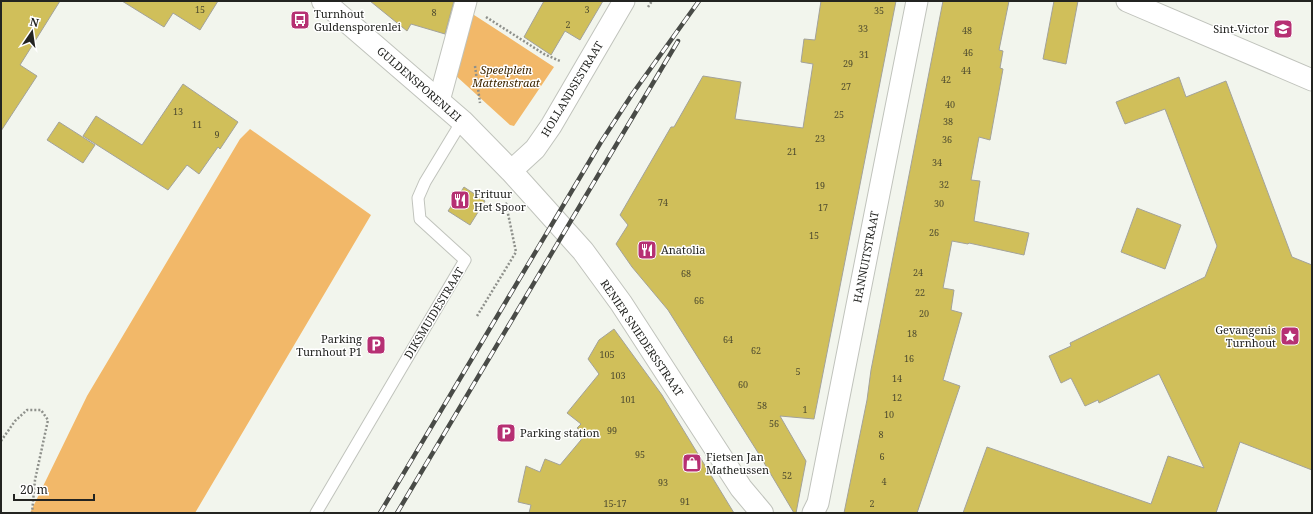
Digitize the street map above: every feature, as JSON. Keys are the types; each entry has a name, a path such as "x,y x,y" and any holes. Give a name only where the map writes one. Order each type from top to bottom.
{"street":[{"name":"GULDENSPORENLEI","path":"324,1 462,121 518,178"},
{"name":"HOLLANDSESTRAAT","path":"518,178 551,126 624,1"},
{"name":"HANNUITSTRAAT","path":"813,513 818,503 917,1"},
{"path":"1127,1 1312,80"},
{"path":"440,102 466,2"},
{"name":"RENIER SNIEDERSSTRAAT","path":"518,178 583,252 620,303 741,488 762,513"}],"lane":[{"name":"DIKSMUIDESTRAAT","path":"316,513 466,260 420,219 418,207 418,198 425,182 462,121"}],"path":[{"path":"466,2 544,54 568,65 584,69"},
{"path":"477,316 516,252 506,204 518,178"},
{"path":"1,441 15,421 27,410 41,410 48,420 35,480 32,513"}],"green space":[{"name":"Speelplein Mattenstraat","path":"471,13 554,67 514,126 510,125 455,75"},
{"path":"250,129 371,215 195,513 30,513 87,396 240,139"}],"building":[{"path":"1,1 60,1 20,65 37,76 1,131"},
{"path":"122,1 218,1 200,30 173,13 164,27"},
{"path":"370,1 454,1 445,34 411,24 407,31"},
{"path":"544,1 603,1 580,40 565,31 551,55 524,37"},
{"path":"821,1 896,1 814,419 780,416 806,461 796,513 794,513 757,451 668,310 632,267 616,244 628,225 620,215 671,127 674,127 703,76 741,82 735,119 803,128 813,64 801,62 804,39 815,40"},
{"path":"943,1 1009,1 999,50 1003,51 1000,68 1003,69 990,140 979,137 971,180 980,181 974,221 1029,233 1024,255 969,243 952,241 943,288 954,290 951,310 962,313 943,380 960,386 917,513 844,513 867,400 871,370"},
{"path":"1054,1 1078,1 1066,64 1043,59"},
{"path":"1179,77 1186,97 1226,81 1292,257 1312,265 1312,470 1240,442 1216,513 963,513 987,447 1151,504 1168,456 1204,468 1159,374 1099,403 1098,400 1085,406 1071,378 1061,383 1049,356 1071,346 1070,343 1205,277 1217,246 1165,109 1125,124 1116,102"},
{"path":"183,84 238,122 220,149 218,147 199,174 187,165 168,190 83,136 96,116 142,145"},
{"path":"59,122 95,145 83,163 47,140"},
{"path":"464,187 485,201 470,225 448,211"},
{"path":"1137,208 1181,225 1165,269 1121,252"},
{"path":"614,329 662,395 734,513 529,513 531,505 518,502 526,466 540,472 545,459 560,465 586,434 577,428 581,424 567,413 599,374 588,359 599,340"}],"railway":[{"path":"380,513 601,142 633,93 699,1"},
{"path":"397,513 678,41"}],"place":[{"name":"Turnhout Guldensporenlei","path":"300,20"},
{"name":"Sint-Victor","path":"1283,29"},
{"name":"Frituur Het Spoor","path":"460,200"},
{"name":"Anatolia","path":"647,250"},
{"name":"Gevangenis Turnhout","path":"1290,336"},
{"name":"Parking Turnhout P1","path":"376,345"},
{"name":"Parking station","path":"506,433"},
{"name":"Fietsen Jan Matheussen","path":"692,463"}]}
